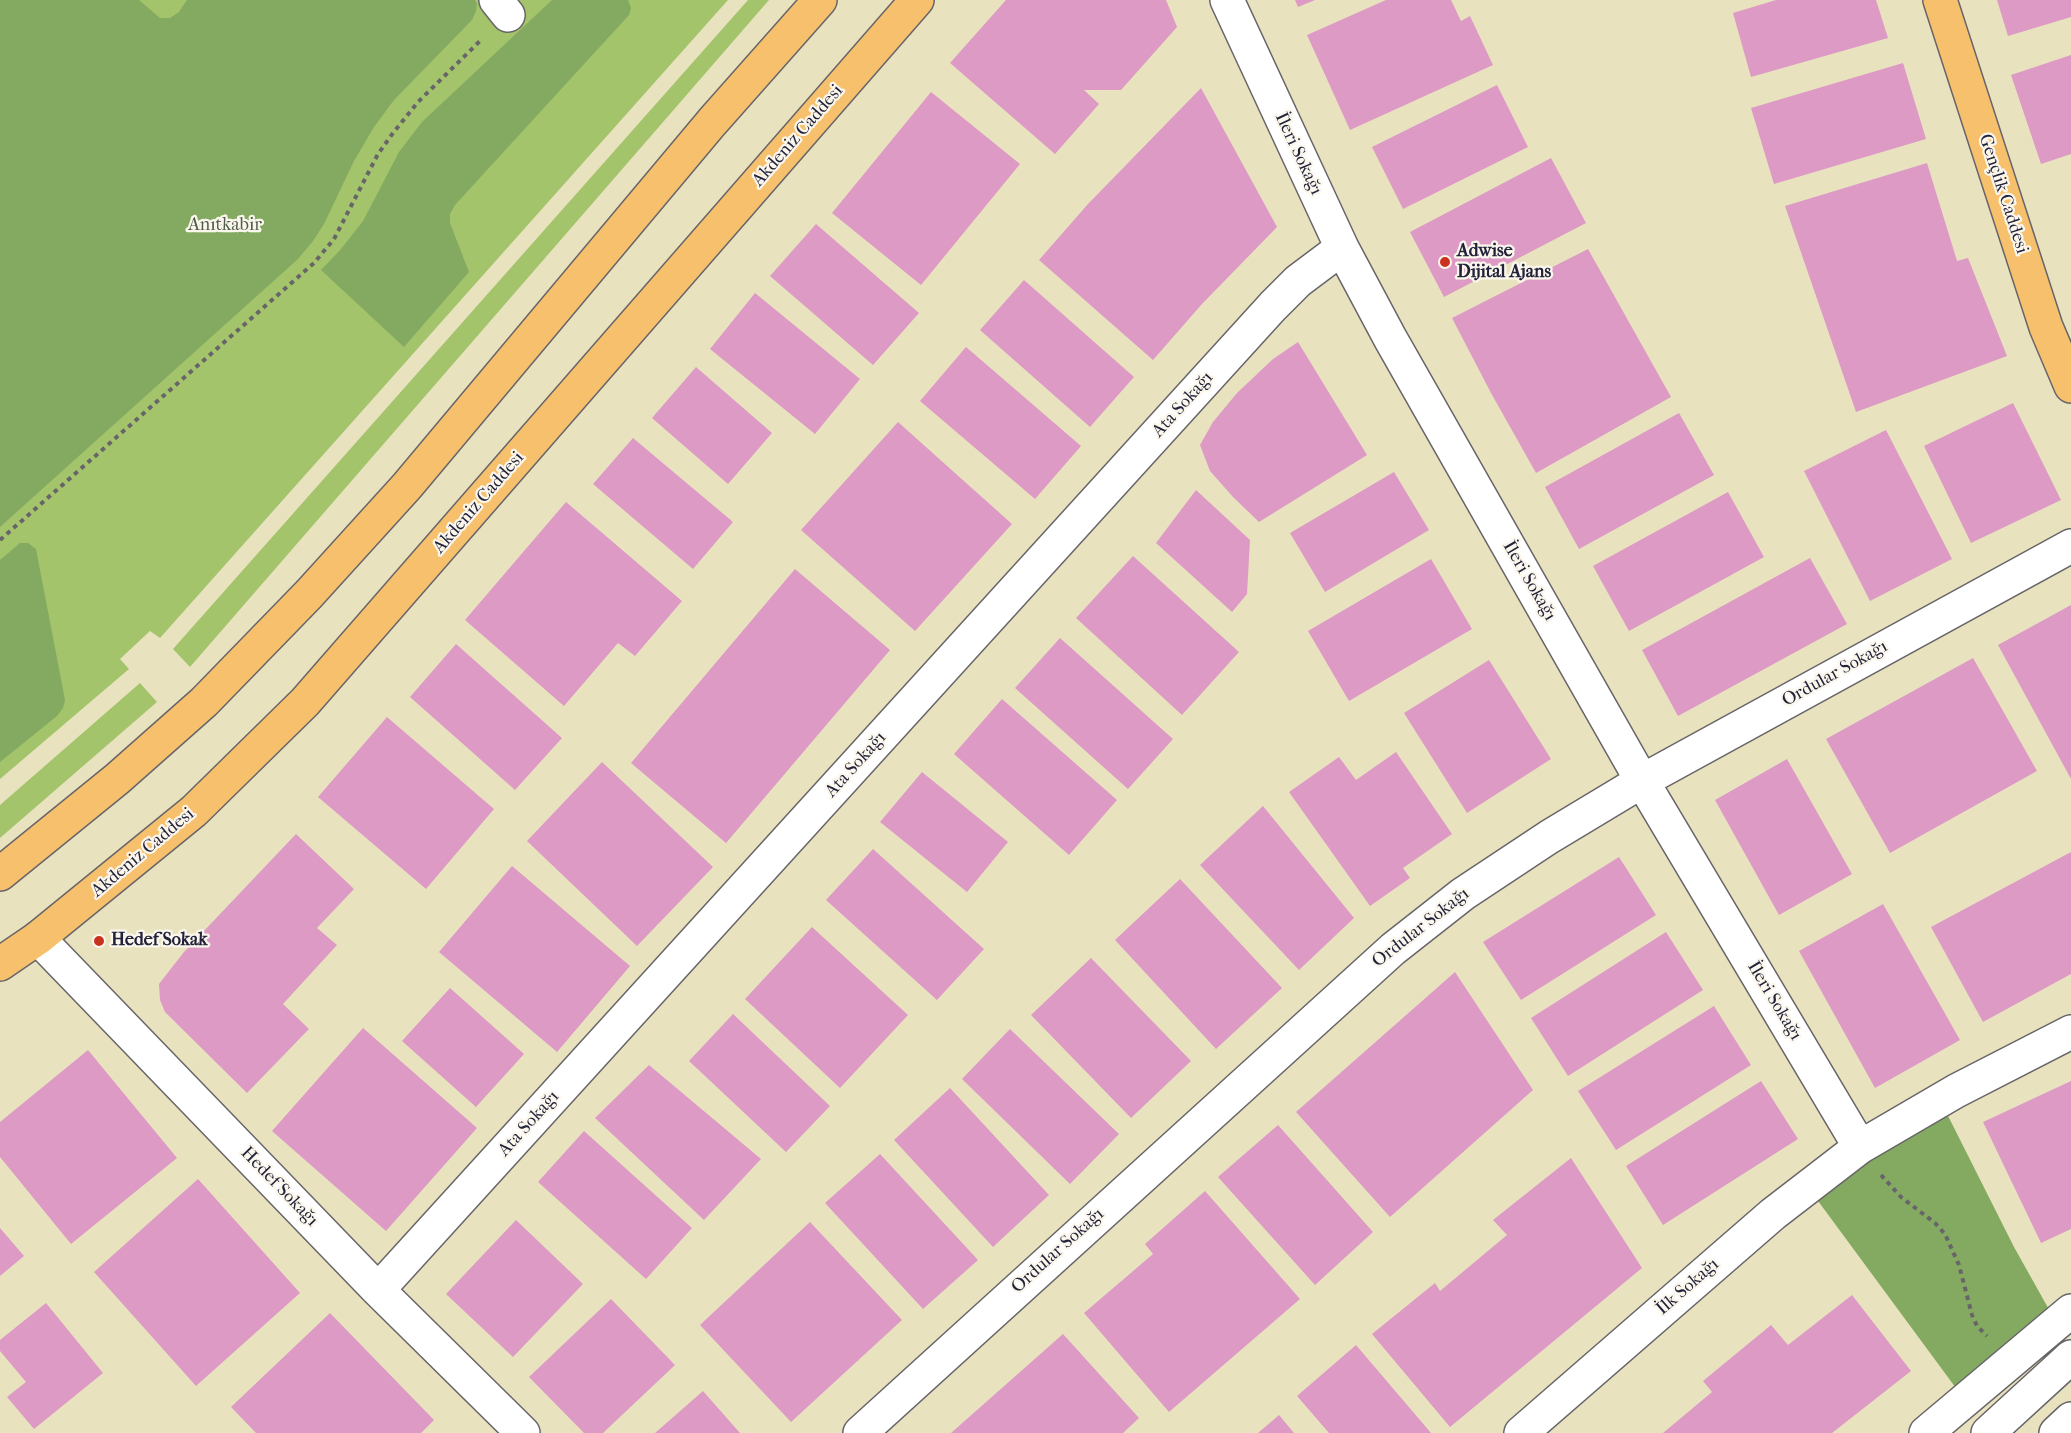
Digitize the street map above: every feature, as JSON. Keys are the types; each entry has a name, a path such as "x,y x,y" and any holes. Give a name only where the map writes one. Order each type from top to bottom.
{"main road":[{"path":"0,874 117,779 204,702 309,594 406,486 704,131 820,0"},
{"name":"Akdeniz Caddesi","path":"0,964 38,938 194,811 305,702 917,0"},
{"name":"Gençlik Caddesi","path":"1940,0 2046,327 2071,386"}],"street":[{"name":"İleri Sokağı","path":"1227,0 1342,248 1390,338 1642,781 1860,1147"},
{"name":"Ata Sokağı","path":"378,1290 1273,306 1298,281 1342,248"},
{"name":"Ordular Sokağı","path":"860,1433 1393,949 1463,894 1549,837 1642,781 2071,546"},
{"name":"Hedef Sokağı","path":"38,938 378,1290 523,1433"},
{"name":"İlk Sokağı","path":"1521,1433 1773,1214 1860,1147 1956,1091 2071,1032"},
{"path":"1926,1433 2071,1311"},
{"path":"1989,1433 2071,1357"},
{"path":"2056,1433 2071,1419"}],"path":[{"path":"0,540 314,263 334,239 378,154 393,133 502,7"},
{"path":"1860,1147 1888,1184 1945,1234 1959,1264 1968,1302 1977,1326 2012,1359"}],"green space":[{"name":"Anıtkabir","path":"0,0 728,0 160,638 150,631 120,659 129,669 0,779"},
{"path":"0,0 139,0 160,18 170,18 179,12 187,0 475,0 477,4 472,20 394,100 374,127 354,161 324,224 298,259 0,527"},
{"path":"552,0 628,0 631,8 629,15 455,205 450,214 450,223 469,272 404,347 321,270 363,221 399,152 422,122"},
{"path":"748,0 769,0 190,667 173,649"},
{"path":"20,543 28,543 36,549 65,700 57,716 0,762 0,560"},
{"path":"140,683 157,702 0,838 0,805"},
{"path":"1940,1100 2014,1247 2056,1322 1964,1399 1807,1186"}],"building":[{"path":"1006,0 1166,0 1177,27 1121,90 1084,90 1099,104 1055,154 950,63"},
{"path":"1295,0 1315,0 1298,7"},
{"path":"1386,0 1451,0 1461,21 1470,16 1493,65 1350,130 1307,35"},
{"path":"1776,0 1876,0 1888,38 1751,77 1733,13"},
{"path":"1997,0 2071,0 2071,17 2008,36"},
{"path":"2071,55 2071,154 2041,164 2011,75"},
{"path":"1903,63 1926,139 1774,184 1751,108"},
{"path":"1497,85 1528,147 1403,209 1372,147"},
{"path":"1201,88 1277,227 1202,304 1153,360 1039,260 1088,204"},
{"path":"931,92 1020,164 921,285 832,213"},
{"path":"1551,158 1586,223 1444,297 1410,232"},
{"path":"1927,163 1957,261 1968,258 2007,356 1856,412 1785,206"},
{"path":"816,224 919,313 873,365 770,276"},
{"path":"1588,249 1671,397 1536,473 1452,318"},
{"path":"1024,280 1134,377 1090,427 980,330"},
{"path":"755,293 860,379 815,434 710,349"},
{"path":"1298,342 1367,455 1259,522 1210,471 1200,445 1213,422 1237,393 1273,359"},
{"path":"966,347 1081,446 1035,499 920,401"},
{"path":"696,367 772,433 728,484 652,418"},
{"path":"2013,403 2061,500 1971,543 1924,446"},
{"path":"1679,413 1714,475 1579,549 1545,487"},
{"path":"898,422 1012,524 915,631 801,530"},
{"path":"1886,430 1952,559 1870,601 1804,471"},
{"path":"633,438 733,522 693,569 593,484"},
{"path":"1394,472 1429,530 1325,592 1290,533"},
{"path":"1196,490 1250,540 1247,594 1232,612 1156,543"},
{"path":"1728,492 1764,557 1629,631 1593,566"},
{"path":"566,502 682,601 635,656 618,643 564,706 465,620"},
{"path":"1133,556 1239,652 1182,715 1076,618"},
{"path":"1810,558 1847,624 1678,716 1642,650"},
{"path":"1431,559 1472,629 1349,701 1308,631"},
{"path":"795,569 890,650 726,843 631,763"},
{"path":"2071,605 2071,779 1998,645"},
{"path":"1060,638 1173,739 1128,789 1015,688"},
{"path":"456,644 562,738 515,790 410,697"},
{"path":"1973,658 2037,771 1890,853 1826,739"},
{"path":"1489,660 1551,759 1467,813 1404,713"},
{"path":"1002,699 1117,800 1069,855 954,754"},
{"path":"387,717 494,809 426,889 318,797"},
{"path":"1396,752 1452,834 1403,868 1410,878 1370,906 1289,792 1339,757 1356,780"},
{"path":"1787,759 1852,874 1779,915 1715,800"},
{"path":"602,762 713,867 637,946 527,841"},
{"path":"922,772 1008,842 967,892 880,822"},
{"path":"1263,806 1354,918 1299,970 1200,865"},
{"path":"296,834 354,889 317,928 337,945 283,1004 309,1029 247,1093 165,1012 160,1000 159,984 184,952"},
{"path":"873,849 984,949 937,1000 826,900"},
{"path":"2071,852 2071,974 1983,1022 1931,927"},
{"path":"1619,857 1656,915 1521,1000 1483,942"},
{"path":"512,866 630,966 557,1052 439,952"},
{"path":"1180,879 1282,988 1216,1049 1115,940"},
{"path":"1883,904 1960,1040 1875,1088 1799,951"},
{"path":"812,927 908,1015 840,1088 745,999"},
{"path":"1666,932 1703,990 1568,1076 1531,1018"},
{"path":"1091,958 1191,1061 1131,1118 1031,1015"},
{"path":"1455,972 1533,1090 1390,1217 1296,1112"},
{"path":"450,988 524,1054 476,1107 402,1041"},
{"path":"1714,1006 1751,1065 1616,1150 1578,1091"},
{"path":"733,1014 830,1106 786,1152 689,1061"},
{"path":"363,1028 477,1128 386,1231 272,1131"},
{"path":"1010,1029 1119,1134 1070,1184 962,1079"},
{"path":"88,1050 177,1158 71,1244 0,1157 0,1122"},
{"path":"649,1065 761,1159 704,1220 595,1118"},
{"path":"1761,1081 1798,1139 1663,1225 1626,1166"},
{"path":"2071,1081 2071,1229 2041,1243 1983,1122"},
{"path":"950,1088 1049,1195 993,1247 894,1140"},
{"path":"1278,1125 1373,1232 1315,1285 1218,1177"},
{"path":"584,1131 692,1228 646,1279 538,1182"},
{"path":"880,1154 978,1260 923,1309 825,1203"},
{"path":"1571,1158 1642,1268 1450,1427 1372,1334 1435,1283 1440,1291 1507,1235 1493,1220"},
{"path":"198,1179 300,1293 196,1386 94,1272"},
{"path":"1205,1191 1300,1299 1169,1412 1084,1313 1153,1254 1145,1244"},
{"path":"516,1220 583,1284 513,1357 446,1294"},
{"path":"810,1222 902,1320 791,1422 700,1325"},
{"path":"0,1228 24,1256 0,1276"},
{"path":"1852,1295 1911,1371 1832,1433 1663,1433 1712,1392 1703,1381 1771,1325 1788,1345"},
{"path":"611,1299 675,1365 603,1433 584,1433 529,1377"},
{"path":"46,1303 103,1373 34,1429 7,1397 26,1382 0,1351 0,1340"},
{"path":"330,1313 434,1420 421,1433 256,1433 231,1407"},
{"path":"1063,1334 1139,1418 1123,1433 951,1433"},
{"path":"1356,1345 1431,1433 1329,1433 1297,1396"},
{"path":"703,1391 740,1433 655,1433"},
{"path":"1279,1415 1294,1433 1258,1433"}],"place":[{"name":"Adwise Dijital Ajans","path":"1445,262"},
{"name":"Hedef Sokak","path":"99,941"}]}
